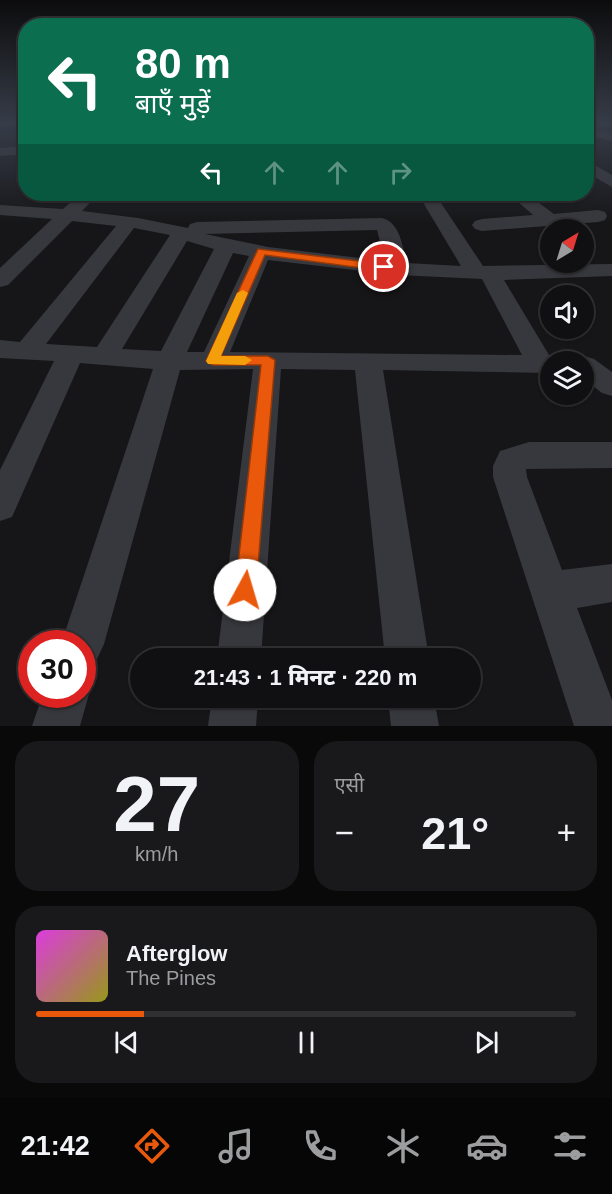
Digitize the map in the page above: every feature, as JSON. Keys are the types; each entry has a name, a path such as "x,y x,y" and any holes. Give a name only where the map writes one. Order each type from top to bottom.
{"street":[{"path":"568,219 608,205 594,171"},
{"path":"0,280 82,201"},
{"path":"104,357 191,232 201,201"},
{"path":"432,201 540,355"},
{"path":"523,201 540,221"},
{"path":"0,210 67,214 191,232 382,224 387,228 398,269"},
{"path":"27,351 129,222"},
{"path":"482,225 540,227"},
{"path":"191,232 226,246 398,269 484,274 540,270"},
{"path":"86,630 169,361 226,246"},
{"path":"213,361 261,252"},
{"path":"594,268 612,270"},
{"path":"0,349 169,361 540,364"},
{"path":"3,493 70,355"},
{"path":"239,648 268,360"},
{"path":"368,361 405,648"},
{"path":"594,364 612,363"},
{"path":"594,372 612,386"},
{"path":"598,726 510,477 509,466 512,460 529,455 612,454"},
{"path":"551,592 612,583"},
{"path":"56,726 62,708"},
{"path":"232,726 234,708"},
{"path":"412,708 415,726"}],"slow traffic":[{"path":"243,293 213,361 245,360"}],"route":[{"path":"245,590 268,360 213,361 261,252 384,267"}]}
